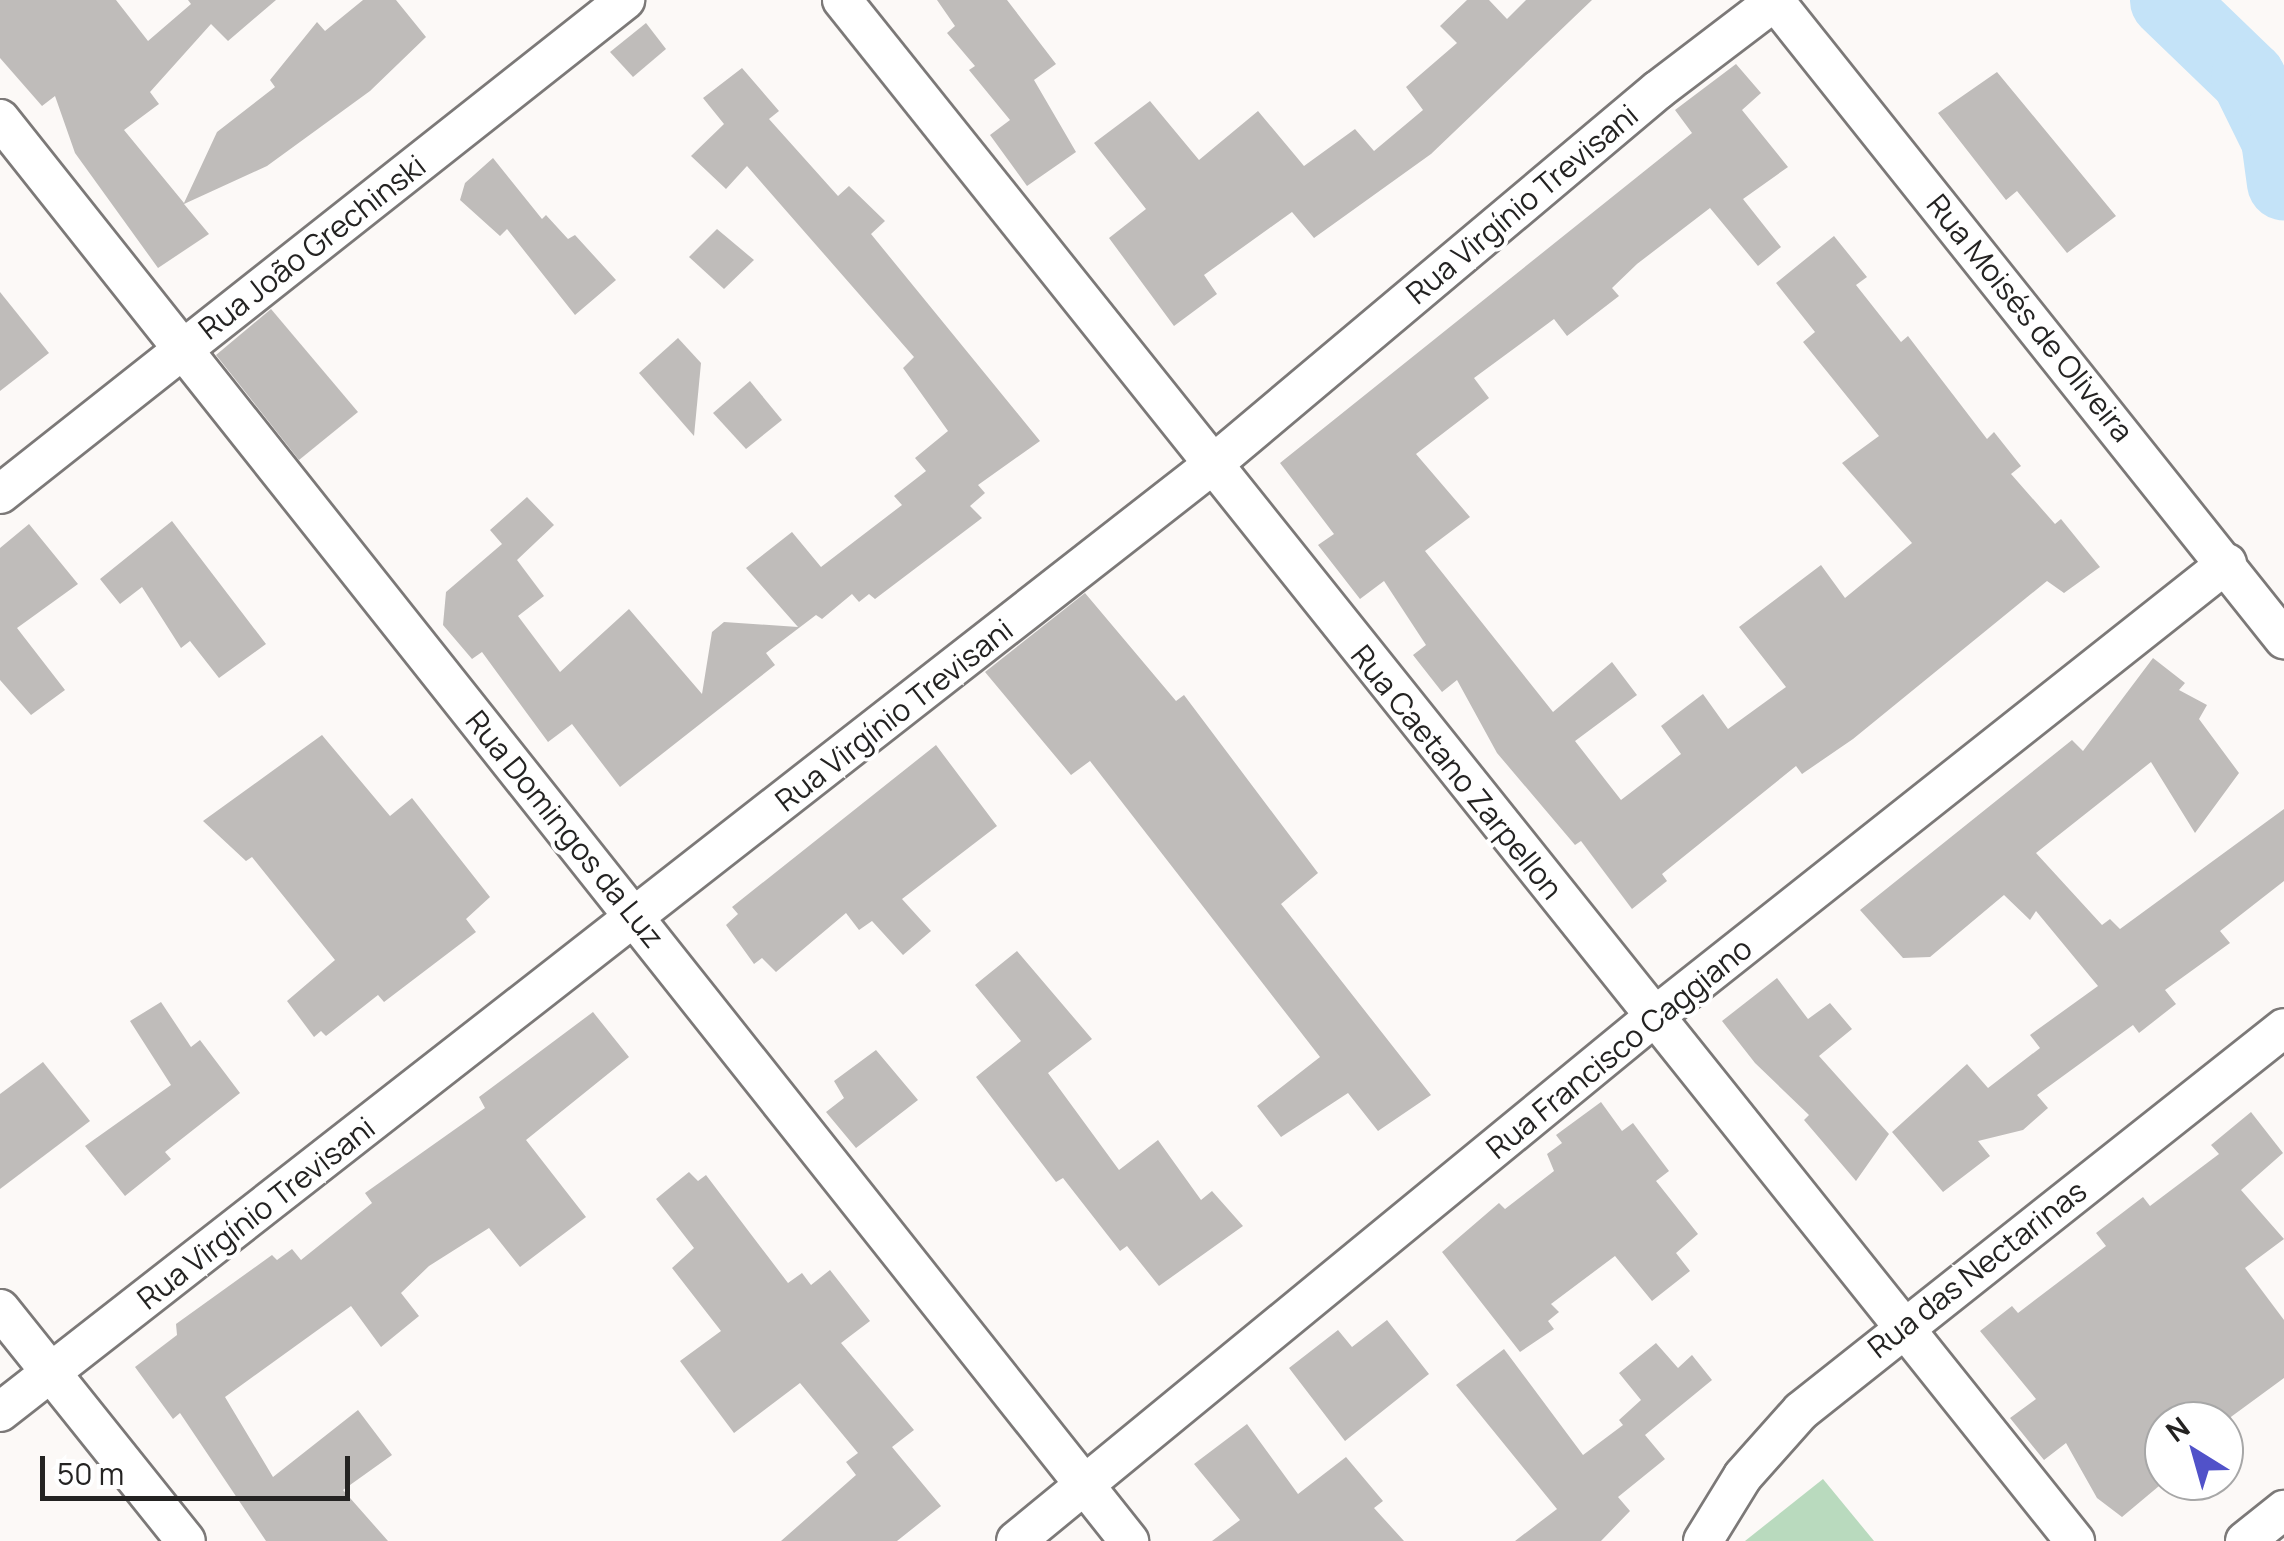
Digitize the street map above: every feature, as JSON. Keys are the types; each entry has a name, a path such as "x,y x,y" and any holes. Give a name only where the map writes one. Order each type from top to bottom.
{"street":[{"name":"Rua João Grechinski","path":"0,494 625,0"},
{"name":"Rua Caetano Zarpellon","path":"842,0 2075,1541"},
{"name":"Rua Virgínio Trevisani","path":"0,1412 1212,465 1658,90 1774,0"},
{"name":"Rua Moisés de Oliveira","path":"1774,0 2284,639"},
{"name":"Rua Domingos da Luz","path":"0,119 179,353 637,918 1128,1541"},
{"name":"Rua Francisco Caggiano","path":"1016,1541 1654,1017 2227,563"},
{"name":"Rua das Nectarinas","path":"1704,1541 1743,1476 1801,1410 2284,1028"},
{"path":"0,1309 186,1541"},
{"path":"2244,1541 2284,1510"}],"green space":[{"path":"1823,1479 1874,1541 1745,1541"}],"building":[{"path":"0,0 116,0 148,41 191,4 188,0 276,0 228,41 211,24 150,92 159,104 124,130 184,203 217,132 275,87 270,80 317,22 325,31 363,0 396,0 426,37 370,91 267,166 184,204 209,234 158,268 75,153 55,96 42,106 0,58"},
{"path":"937,0 1007,0 1056,64 1034,80 1076,152 1027,186 990,135 1010,120 969,70 975,66 947,33 955,26"},
{"path":"1467,0 1489,0 1507,19 1526,0 1592,0 1431,154 1314,238 1292,212 1204,275 1217,294 1174,326 1109,238 1146,209 1094,143 1150,101 1199,160 1258,111 1304,166 1355,129 1374,151 1423,110 1406,87 1457,43 1440,26"},
{"path":"646,23 666,49 633,77 610,52"},
{"path":"1736,64 1761,93 1742,110 1788,167 1743,199 1781,247 1758,266 1710,208 1637,264 1612,288 1619,296 1567,336 1554,319 1474,378 1489,398 1416,454 1470,517 1425,551 1553,712 1612,662 1637,695 1575,741 1621,800 1681,754 1661,726 1703,694 1728,729 1786,687 1739,627 1821,565 1845,598 1912,543 1842,463 1879,436 1803,342 1815,332 1776,283 1834,236 1867,277 1856,285 1901,342 1908,336 1987,439 1994,432 2021,466 2011,474 2055,524 2061,519 2100,567 2064,593 2047,581 1853,739 1802,774 1796,766 1662,874 1667,881 1632,909 1581,841 1575,845 1497,753 1457,680 1442,692 1413,655 1426,645 1384,581 1360,599 1318,545 1334,534 1280,463 1692,133 1675,110"},
{"path":"742,68 779,111 769,119 838,196 849,186 885,221 871,234 1040,441 978,485 985,493 970,506 982,518 875,599 869,594 859,602 852,594 822,619 816,615 766,653 775,665 620,787 572,724 548,742 482,652 472,659 443,625 446,592 502,544 490,530 527,497 554,525 517,560 544,596 518,616 560,672 629,609 702,694 712,632 724,622 798,627 746,568 792,532 821,567 902,505 894,496 926,471 915,458 948,431 903,368 914,357 747,166 726,189 691,156 724,124 703,98"},
{"path":"1997,72 2116,216 2067,253 2017,191 2006,200 1938,113"},
{"path":"493,158 542,219 546,215 568,239 575,235 616,280 575,315 507,229 500,236 460,200 465,183"},
{"path":"717,229 754,260 724,289 689,257"},
{"path":"0,292 49,353 0,391"},
{"path":"271,309 358,412 299,460 216,355"},
{"path":"678,338 701,363 694,436 639,373"},
{"path":"750,381 782,420 746,449 713,413"},
{"path":"172,521 266,644 219,678 190,641 181,648 142,587 120,604 100,579"},
{"path":"29,524 78,584 17,628 65,690 31,715 0,680 0,548"},
{"path":"1085,593 1176,701 1184,695 1318,873 1281,904 1431,1095 1378,1131 1348,1093 1281,1137 1257,1106 1320,1057 1090,761 1071,775 985,672"},
{"path":"2153,658 2185,683 2179,690 2207,705 2199,719 2239,773 2195,833 2151,762 2036,853 2102,925 2110,919 2120,929 2284,809 2284,881 2220,931 2230,943 2165,990 2176,1004 2139,1033 2133,1025 2037,1095 2048,1108 2023,1130 1978,1141 1990,1156 1943,1192 1892,1132 1967,1064 1988,1088 2040,1048 2030,1035 2098,986 2036,911 2030,920 2004,895 1930,957 1903,958 1860,910 2072,740 2083,751"},
{"path":"322,735 390,816 412,798 490,897 466,919 476,932 384,1002 378,995 326,1036 321,1031 314,1037 287,1001 335,960 252,857 246,861 203,821"},
{"path":"936,745 997,826 902,899 931,931 903,955 872,921 859,930 846,913 776,972 762,958 754,964 726,925 738,914 732,907"},
{"path":"1017,951 1092,1039 1048,1073 1119,1170 1158,1140 1201,1200 1212,1191 1243,1226 1159,1286 1127,1246 1120,1251 1063,1178 1056,1182 976,1077 1021,1041 975,985"},
{"path":"1777,978 1808,1019 1830,1003 1852,1029 1819,1056 1889,1134 1856,1181 1804,1120 1809,1115 1755,1063 1722,1021"},
{"path":"161,1002 191,1047 200,1040 240,1093 165,1152 171,1159 125,1196 85,1146 171,1085 130,1021"},
{"path":"593,1012 629,1057 526,1140 586,1217 520,1267 489,1228 429,1266 401,1293 419,1316 381,1347 351,1306 225,1397 273,1477 358,1410 392,1455 343,1490 388,1541 266,1541 180,1413 173,1419 135,1367 177,1335 176,1324 272,1255 277,1260 292,1249 301,1260 372,1203 365,1193 485,1108 479,1097"},
{"path":"876,1050 918,1100 856,1148 826,1112 844,1098 834,1081"},
{"path":"43,1062 90,1121 0,1189 0,1094"},
{"path":"1601,1102 1622,1131 1633,1123 1669,1171 1656,1181 1698,1234 1676,1253 1690,1271 1652,1301 1615,1256 1551,1304 1559,1312 1548,1321 1554,1329 1520,1352 1442,1252 1499,1203 1505,1209 1554,1171 1547,1154 1562,1143 1556,1135"},
{"path":"2251,1112 2283,1153 2241,1190 2284,1239 2245,1268 2284,1320 2284,1378 2244,1407 2244,1401 2144,1401 2144,1499 2122,1517 2097,1498 2066,1443 2044,1460 2010,1418 2036,1399 1980,1331 2012,1306 2018,1313 2106,1246 2096,1233 2143,1197 2150,1206 2219,1154 2211,1145"},
{"path":"689,1172 698,1181 706,1175 788,1283 802,1273 811,1285 830,1270 870,1321 841,1343 914,1430 892,1447 941,1506 897,1541 781,1541 856,1475 846,1462 858,1453 800,1383 734,1433 680,1361 721,1331 672,1268 694,1248 656,1199"},
{"path":"1387,1320 1429,1374 1345,1441 1289,1368 1338,1330 1352,1347"},
{"path":"1656,1343 1678,1368 1692,1355 1712,1380 1645,1435 1665,1459 1618,1497 1630,1511 1601,1541 1515,1541 1557,1509 1456,1385 1504,1349 1583,1455 1623,1425 1619,1420 1641,1400 1619,1373"},
{"path":"1247,1424 1298,1494 1346,1457 1383,1501 1374,1508 1404,1541 1212,1541 1240,1520 1194,1464"}],"waterway":[{"path":"2167,0 2248,78 2278,139 2284,183"}]}
